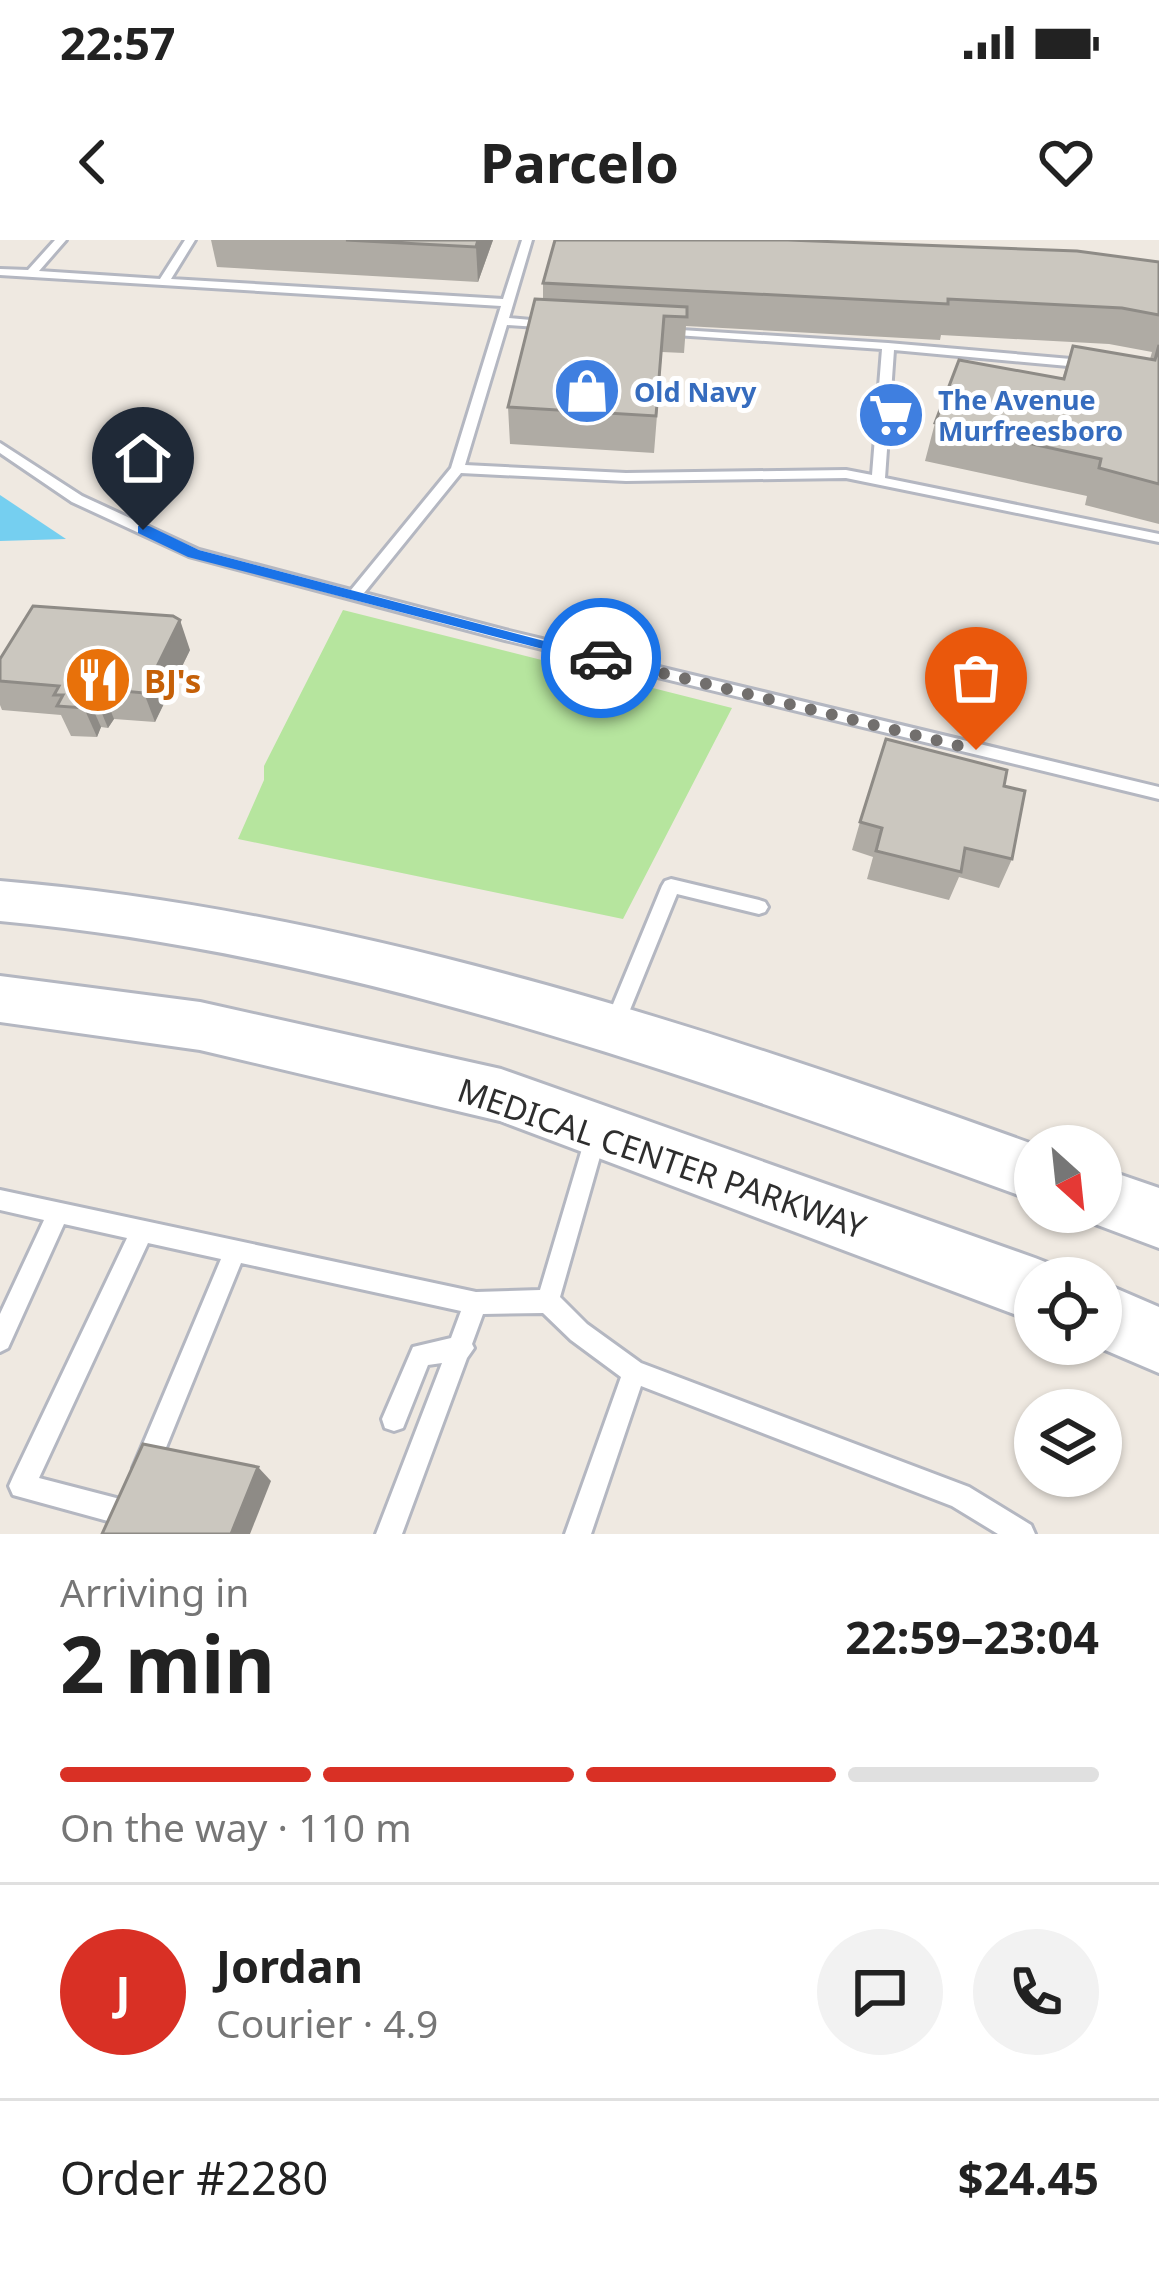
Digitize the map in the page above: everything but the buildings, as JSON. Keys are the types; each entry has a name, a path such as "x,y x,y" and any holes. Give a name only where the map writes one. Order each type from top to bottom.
{"main road":[{"path":"0,901 249,938 472,989 755,1073 1014,1166"},
{"name":"MEDICAL CENTER PARKWAY","path":"3,1005 200,1026 501,1095 1014,1282"},
{"path":"1122,1205 1159,1218"},
{"path":"1122,1324 1159,1340"}],"lane":[{"path":"31,274 61,240"},
{"path":"164,281 190,240"},
{"path":"353,597 457,469 527,240"},
{"path":"0,272 508,303"},
{"path":"502,321 570,326"},
{"path":"638,330 1112,366"},
{"path":"878,479 887,346"},
{"path":"0,447 77,499 194,553 353,597 1159,793"},
{"path":"457,469 626,477 846,474 1159,538"},
{"path":"612,1030 671,886 759,907"},
{"path":"548,1301 597,1130"},
{"path":"0,1200 476,1303 548,1301 579,1332 634,1372 960,1496 1022,1534"},
{"path":"0,1340 59,1211"},
{"path":"141,1233 22,1486 126,1514 234,1253"},
{"path":"389,1534 476,1303"},
{"path":"394,1418 421,1355 462,1348"},
{"path":"578,1534 634,1372"}],"green space":[{"path":"343,610 732,708 623,919 238,839 264,780 264,766"}],"water":[{"path":"0,495 66,539 0,541"}],"way so far":[{"path":"601,658 976,750"}],"place":[{"name":"Old Navy","path":"587,391"},
{"name":"The Avenue Murfreesboro","path":"891,415"},
{"name":"BJ's","path":"98,680"}],"route":[{"path":"143,530 194,553 601,658"}]}
